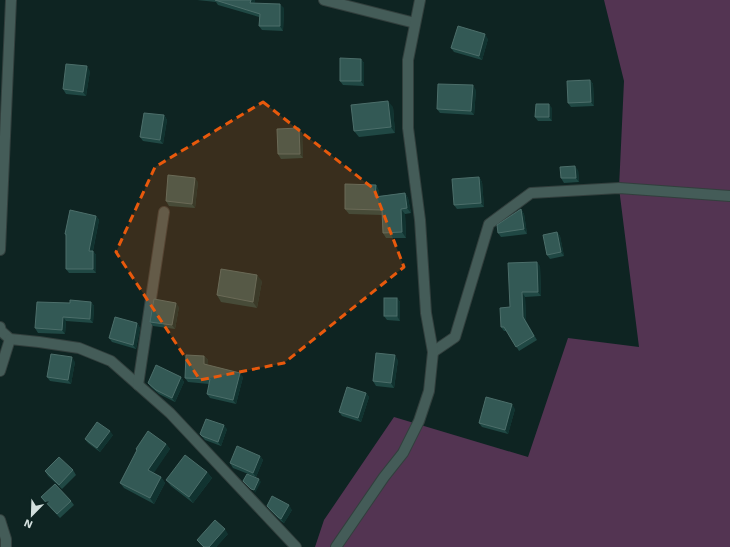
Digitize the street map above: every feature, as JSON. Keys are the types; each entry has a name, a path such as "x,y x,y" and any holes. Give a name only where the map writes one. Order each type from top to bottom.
{"street":[{"path":"0,250 11,0"},
{"path":"324,0 415,22"},
{"path":"336,547 384,477 403,453 419,420 429,391 433,352 426,313 420,220 408,128 408,60 420,0"},
{"path":"433,352 455,337 489,224 531,193 619,188 730,196"},
{"path":"138,384 164,212"},
{"path":"0,326 1,331 10,339 79,348 111,361 170,413 296,547"},
{"path":"0,371 10,339"},
{"path":"0,520 6,539 6,547"}],"highlighted area":[{"path":"263,102 374,189 404,267 284,363 200,380 116,252 155,167"}],"shaded area":[{"path":"604,0 730,0 730,547 315,547 324,520 394,417 528,457 568,338 639,347 619,188 624,81"}],"building":[{"path":"215,0 251,0 250,3 280,4 280,26 259,26 260,14"},
{"path":"458,26 485,34 479,56 451,48"},
{"path":"340,58 361,59 361,81 340,81"},
{"path":"66,64 87,66 83,92 63,89"},
{"path":"590,80 591,102 568,103 567,81"},
{"path":"438,84 473,85 471,111 437,109"},
{"path":"388,101 391,127 354,131 351,105"},
{"path":"536,104 549,104 549,117 535,117"},
{"path":"144,113 164,115 160,140 140,137"},
{"path":"299,128 300,154 278,154 277,129"},
{"path":"575,166 576,178 561,178 560,167"},
{"path":"168,175 195,178 192,204 166,201"},
{"path":"479,177 481,203 454,205 452,179"},
{"path":"345,184 376,185 375,197 405,193 407,208 401,209 402,232 383,233 382,210 345,209"},
{"path":"521,209 524,229 498,233 497,225"},
{"path":"70,210 96,216 89,251 93,251 93,269 66,269 65,234"},
{"path":"557,232 561,252 547,255 543,235"},
{"path":"537,262 538,292 522,292 523,317 534,336 516,347 504,327 501,327 500,308 510,307 508,263"},
{"path":"221,269 257,275 253,302 217,295"},
{"path":"384,298 397,298 397,316 384,316"},
{"path":"154,299 176,303 172,325 150,322"},
{"path":"70,300 91,302 90,319 63,317 62,330 35,328 37,302 70,303"},
{"path":"115,317 137,323 133,345 109,338"},
{"path":"376,353 395,355 391,383 373,381"},
{"path":"51,354 72,357 68,380 47,377"},
{"path":"186,355 204,356 204,364 240,373 233,400 207,394 210,379 185,378"},
{"path":"156,365 181,377 172,398 156,390 148,383"},
{"path":"347,387 366,393 358,418 339,412"},
{"path":"486,397 512,404 505,430 479,423"},
{"path":"206,419 224,425 218,442 200,434"},
{"path":"97,422 110,431 97,448 85,439"},
{"path":"148,431 166,444 148,470 161,477 150,498 120,483 137,450 136,449"},
{"path":"237,446 260,456 253,473 230,463"},
{"path":"185,455 207,472 189,497 166,480"},
{"path":"59,457 73,470 59,485 45,471"},
{"path":"247,474 259,479 254,490 243,481"},
{"path":"55,484 71,501 57,514 41,497"},
{"path":"272,496 289,505 281,519 267,506"},
{"path":"215,520 225,529 209,547 204,547 197,540"}]}
